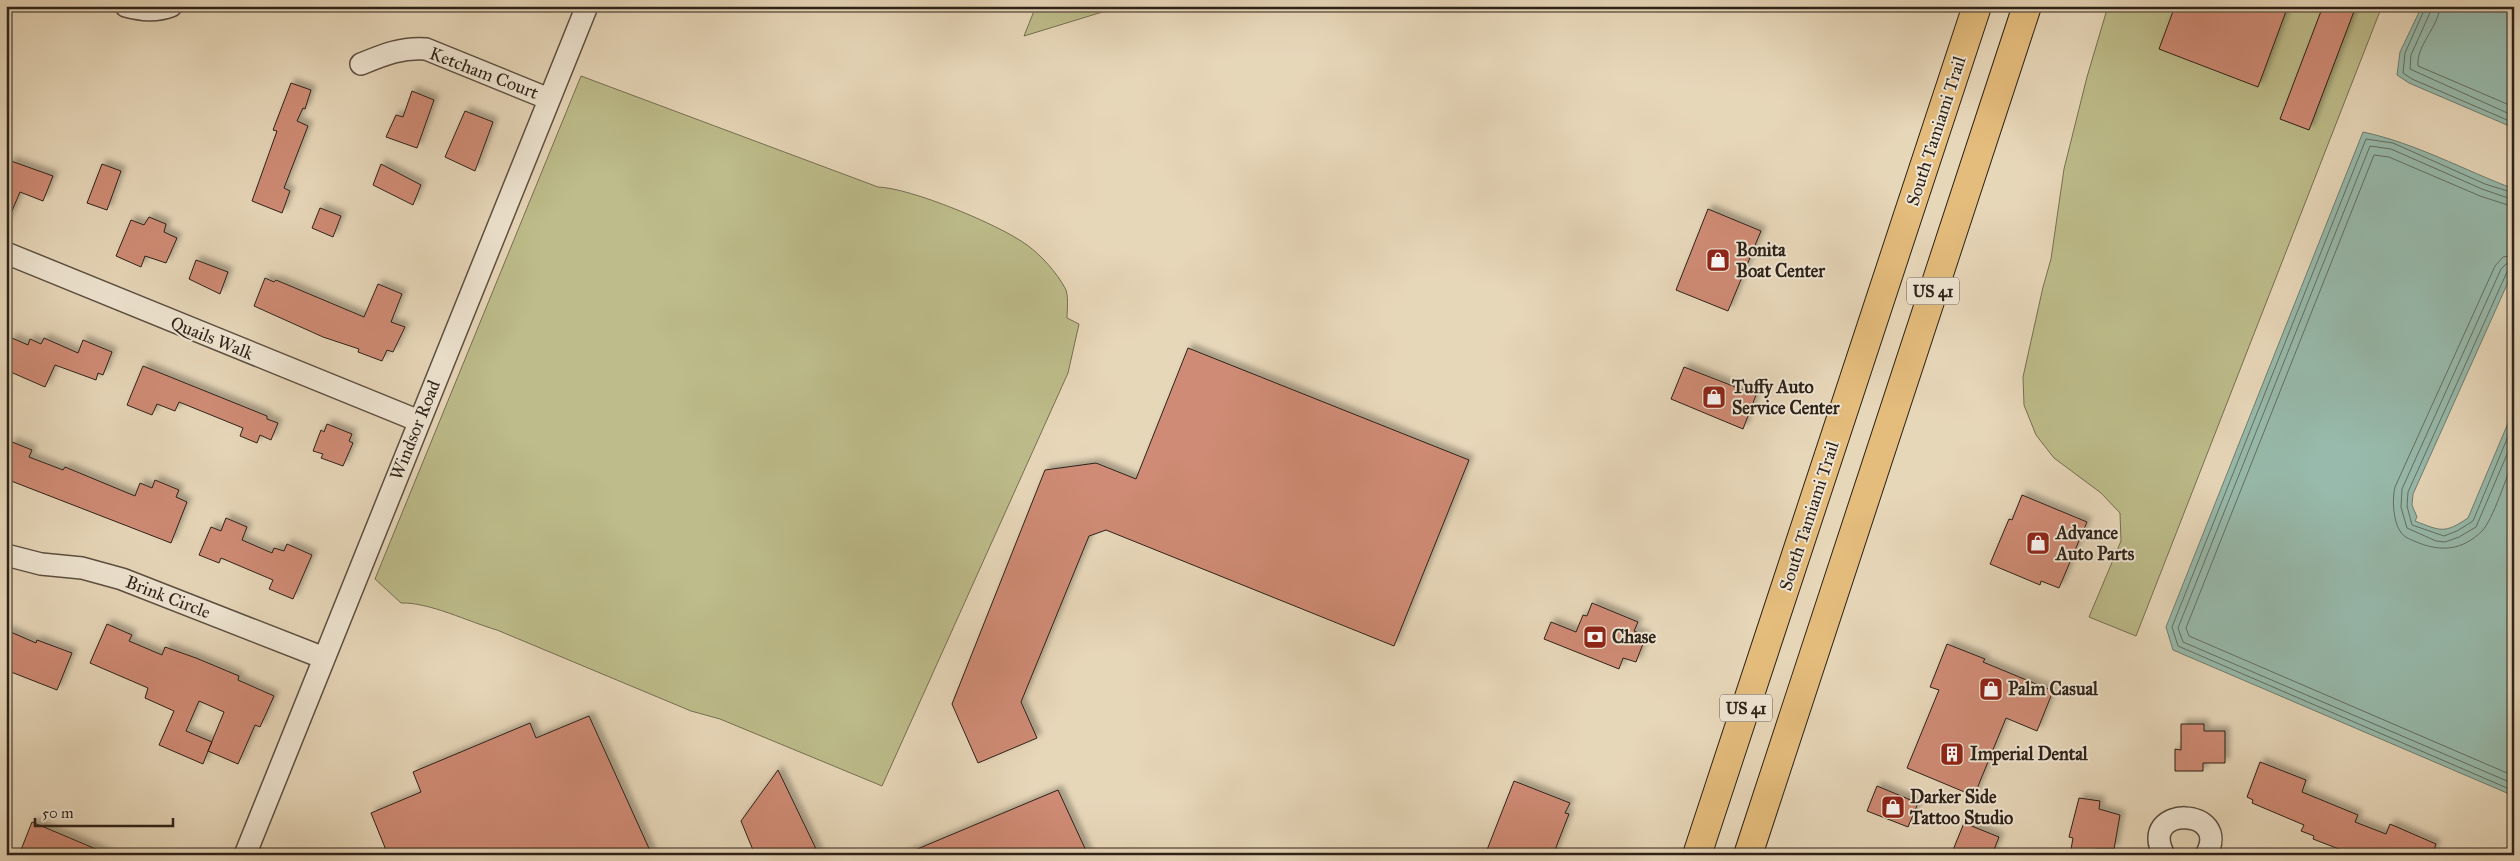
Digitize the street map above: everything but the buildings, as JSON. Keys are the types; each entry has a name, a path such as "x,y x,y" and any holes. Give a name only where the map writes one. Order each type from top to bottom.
{"main road":[{"name":"South Tamiami Trail","path":"1697,855 1977,6"},
{"name":"US 41","path":"1748,855 2027,6"}],"street":[{"path":"126,6 143,11 171,6"},
{"name":"Windsor Road","path":"245,855 418,421 587,6"},
{"name":"Ketcham Court","path":"361,64 393,52 413,48 426,49 549,99"},
{"name":"Quails Walk","path":"6,253 418,421"},
{"name":"Brink Circle","path":"6,555 41,564 82,568 122,579 324,658"},
{"path":"2164,855 2160,845 2162,830 2173,819 2186,816 2194,818 2203,824 2210,841 2212,853"}],"shaded area":[{"path":"1036,6 1122,6 1024,36"},
{"path":"2108,6 2382,6 2136,636 2089,617 2121,541 2120,513 2101,493 2054,458 2036,435 2024,405 2023,377 2051,259 2064,169 2087,77"},
{"path":"581,76 878,187 911,194 977,218 1027,245 1053,270 1065,288 1067,318 1079,324 1068,373 882,786 720,719 691,711 497,630 436,609 401,603 375,579"}],"water":[{"path":"2422,6 2514,6 2514,128 2409,83 2397,75 2400,52"},
{"path":"2363,132 2402,143 2514,189 2514,269 2413,494 2412,505 2417,517 2415,521 2437,529 2448,529 2468,518 2514,409 2514,796 2173,650 2166,627"}],"place":[{"name":"Bonita Boat Center","path":"1718,260"},
{"name":"Tuffy Auto Service Center","path":"1714,397"},
{"name":"Advance Auto Parts","path":"2038,543"},
{"name":"Chase","path":"1595,637"},
{"name":"Palm Casual","path":"1991,689"},
{"name":"Imperial Dental","path":"1952,754"},
{"name":"Darker Side Tattoo Studio","path":"1893,807"}]}
